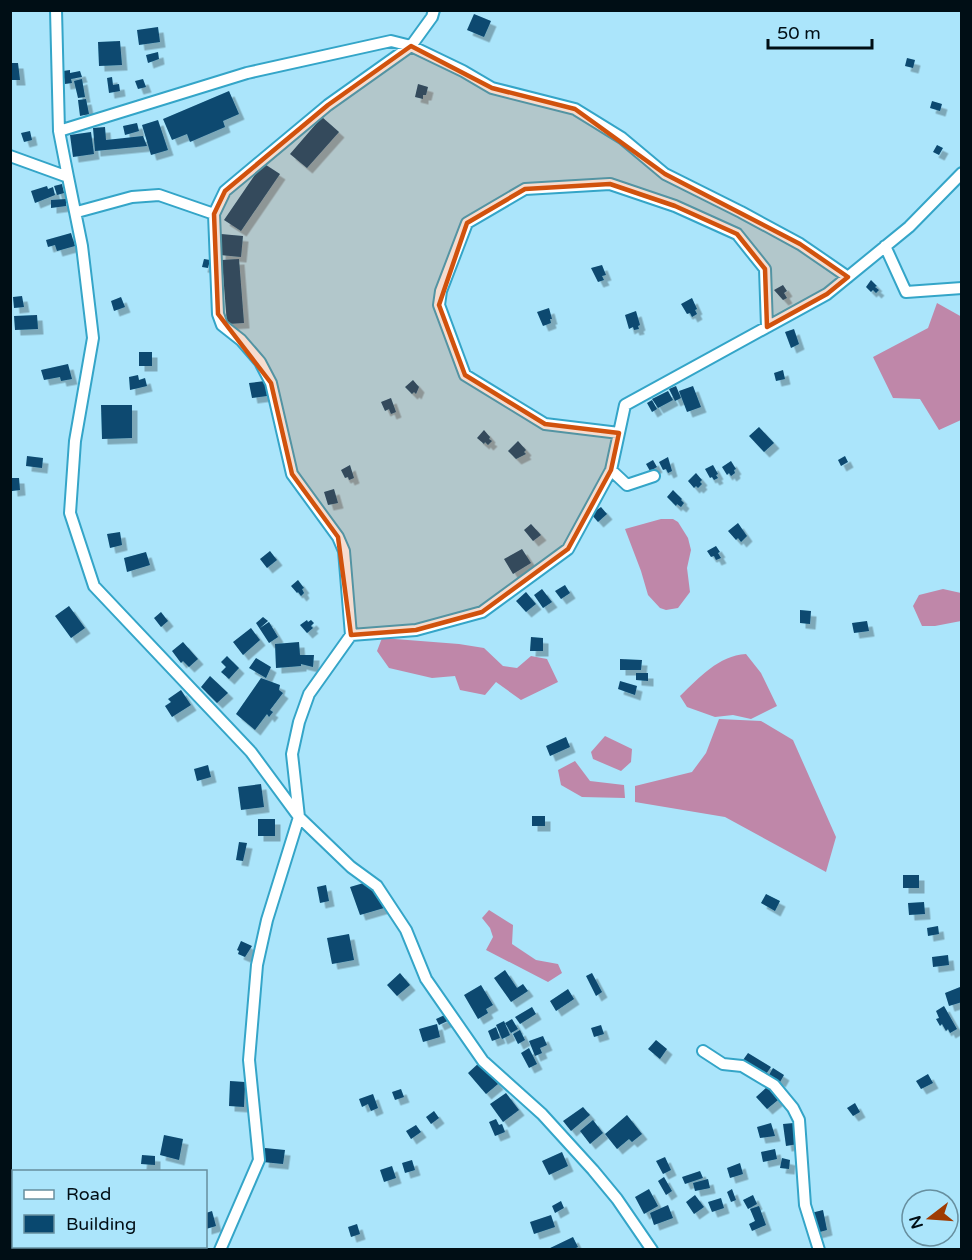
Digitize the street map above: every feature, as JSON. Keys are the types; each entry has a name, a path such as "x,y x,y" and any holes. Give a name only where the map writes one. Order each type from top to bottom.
{"street":[{"path":"56,10 58,131 76,212 93,338 75,441 70,513 94,586 251,752 299,817 351,867 377,886 406,930 426,979 483,1061 542,1113 593,1170 617,1199 652,1250"},
{"path":"220,1250 259,1160 249,1060 257,965 267,920 299,817 292,754 299,722 309,694 351,635 344,551 338,537 292,474 272,383 260,362 241,340 222,325 218,314 214,213 225,191 279,145 328,105 411,46 432,17 434,10"},
{"path":"58,131 247,74 391,41 411,46 492,88 575,109 622,138 665,174 800,244 848,276"},
{"path":"10,156 68,177"},
{"path":"351,635 416,630 482,612 568,549 611,470 625,405 827,294 909,228 962,173"},
{"path":"619,433 545,424 465,375 439,305 441,291 467,224 525,189 610,184 675,206 737,234 765,269 767,327"},
{"path":"76,212 132,197 159,195 214,213"},
{"path":"885,246 906,292 962,288"},
{"path":"611,470 627,485 654,476"},
{"path":"703,1051 723,1064 742,1066 774,1085 794,1108 800,1120 805,1205 819,1250"}],"highlighted area":[{"path":"411,46 492,88 575,109 665,174 800,244 848,277 827,294 767,327 765,269 737,234 675,206 610,184 525,189 467,223 439,305 465,375 545,424 619,433 611,470 568,549 482,612 416,630 351,635 338,537 292,474 271,383 218,314 214,214 225,191 328,105"}],"shaded area":[{"path":"937,303 962,317 961,420 939,430 920,399 893,398 873,357 928,328"},
{"path":"661,519 673,519 678,522 688,538 691,550 687,568 690,592 678,608 666,610 660,608 648,595 625,529"},
{"path":"943,589 961,593 961,621 922,626 913,606 919,595"},
{"path":"382,638 484,648 503,666 517,668 531,656 547,659 558,682 521,700 496,682 485,695 460,690 455,676 432,678 389,668 377,651"},
{"path":"746,654 761,673 777,706 751,719 733,715 715,717 687,707 680,696 702,675 718,663"},
{"path":"719,719 761,721 793,740 836,837 826,872 725,817 635,802 635,786 692,772 706,753"},
{"path":"605,736 632,749 631,762 621,771 593,759 591,752"},
{"path":"575,761 590,781 624,785 625,798 582,797 561,785 558,770"},
{"path":"489,910 513,925 512,944 536,960 558,964 562,973 548,982 486,950 493,937 490,928 482,918"}],"building":[{"path":"474,14 491,21 484,37 467,30"},
{"path":"158,27 160,42 139,45 137,30"},
{"path":"120,41 122,65 99,66 98,42"},
{"path":"158,52 159,59 148,63 146,55"},
{"path":"907,58 915,60 913,68 905,66"},
{"path":"10,63 18,63 20,80 11,80"},
{"path":"70,70 70,73 80,71 82,77 71,79 72,83 65,84 63,71"},
{"path":"112,77 113,85 119,84 120,91 109,93 107,78"},
{"path":"82,79 85,97 78,98 74,81"},
{"path":"143,79 146,87 138,89 135,81"},
{"path":"418,84 428,87 423,99 415,97"},
{"path":"229,91 239,114 223,121 225,127 190,142 187,134 172,140 163,119"},
{"path":"86,99 89,114 80,116 78,100"},
{"path":"932,101 942,104 940,111 930,108"},
{"path":"322,117 339,132 307,168 290,154"},
{"path":"158,120 168,150 151,155 142,125"},
{"path":"137,123 139,131 125,135 123,126"},
{"path":"105,127 106,140 143,136 147,146 95,151 93,128"},
{"path":"30,131 32,140 24,142 21,133"},
{"path":"91,132 94,154 73,157 70,135"},
{"path":"937,145 943,148 939,155 933,152"},
{"path":"263,163 280,174 241,231 224,220"},
{"path":"62,184 64,193 57,195 54,186"},
{"path":"47,186 48,189 53,187 55,195 35,203 31,191"},
{"path":"66,199 66,206 51,208 51,200"},
{"path":"71,233 75,246 57,251 55,245 48,247 46,240"},
{"path":"221,234 243,236 241,257 220,255"},
{"path":"204,259 210,260 208,268 202,267"},
{"path":"239,259 244,323 227,324 222,260"},
{"path":"602,265 606,275 602,276 604,280 598,282 591,268"},
{"path":"871,280 879,290 876,293 866,287"},
{"path":"783,285 787,291 784,293 787,298 783,300 774,290"},
{"path":"22,296 24,307 14,308 13,297"},
{"path":"121,297 125,307 114,311 111,301"},
{"path":"692,298 697,314 692,317 690,313 687,314 681,304"},
{"path":"549,308 551,323 543,326 537,312"},
{"path":"636,311 639,329 634,330 633,327 629,329 625,315"},
{"path":"37,315 38,329 15,330 14,316"},
{"path":"794,329 799,344 791,348 785,332"},
{"path":"139,352 152,352 152,366 139,366"},
{"path":"68,364 72,379 61,381 60,377 44,380 41,370"},
{"path":"783,370 785,379 776,381 774,373"},
{"path":"138,375 139,380 145,378 147,386 130,390 129,377"},
{"path":"413,380 419,387 416,394 414,392 412,394 405,387"},
{"path":"265,381 267,396 252,398 249,383"},
{"path":"676,386 681,398 675,401 669,389"},
{"path":"693,386 701,407 687,412 679,391"},
{"path":"668,391 673,400 658,408 652,399"},
{"path":"391,398 396,412 391,414 389,409 385,411 381,402"},
{"path":"652,400 657,409 652,412 647,403"},
{"path":"101,405 132,405 132,438 102,439"},
{"path":"759,427 774,443 764,452 749,436"},
{"path":"484,430 492,441 488,445 477,438"},
{"path":"518,441 526,450 524,452 526,454 516,459 508,451"},
{"path":"27,456 43,458 42,468 26,466"},
{"path":"845,456 848,462 841,466 838,460"},
{"path":"668,457 672,471 668,473 666,469 663,470 659,462"},
{"path":"653,460 657,467 650,471 646,464"},
{"path":"731,461 736,469 731,476 729,473 727,475 722,467"},
{"path":"350,465 354,478 349,480 348,477 345,478 341,470"},
{"path":"713,465 718,474 716,475 718,478 714,480 710,478 705,469"},
{"path":"696,473 702,480 700,482 702,484 694,488 688,481"},
{"path":"11,478 19,478 20,490 12,491"},
{"path":"334,489 338,503 328,505 324,492"},
{"path":"673,490 684,503 681,507 677,504 676,506 667,497"},
{"path":"601,507 607,514 598,522 591,514"},
{"path":"738,523 747,536 741,542 728,531"},
{"path":"531,524 541,535 533,541 524,530"},
{"path":"120,532 122,545 110,548 107,534"},
{"path":"716,546 721,558 716,560 707,551"},
{"path":"522,549 531,563 513,574 504,559"},
{"path":"270,551 277,560 267,568 260,559"},
{"path":"146,552 150,565 127,572 124,558"},
{"path":"298,580 304,588 301,596 291,586"},
{"path":"565,585 570,593 561,599 555,591"},
{"path":"542,589 552,602 543,608 534,595"},
{"path":"526,592 536,604 526,612 516,601"},
{"path":"69,606 85,628 71,638 55,616"},
{"path":"800,610 811,611 810,624 800,623"},
{"path":"161,612 168,621 161,627 154,618"},
{"path":"263,617 268,621 260,628 269,622 278,637 269,643 256,623"},
{"path":"307,620 314,623 311,626 313,628 307,633 300,625"},
{"path":"867,621 869,631 854,633 852,623"},
{"path":"251,628 260,640 243,655 233,642"},
{"path":"531,637 543,638 543,651 530,651"},
{"path":"183,642 198,659 189,667 183,661 181,663 172,651"},
{"path":"299,642 300,655 314,655 313,667 301,664 301,666 276,668 275,644"},
{"path":"227,656 239,668 229,679 221,672 226,667 221,662"},
{"path":"256,658 271,667 266,678 249,668"},
{"path":"620,659 642,660 641,670 620,670"},
{"path":"636,673 648,673 648,681 636,680"},
{"path":"210,676 228,693 217,703 201,687"},
{"path":"261,678 280,685 279,690 283,693 270,710 273,712 269,717 267,714 255,730 236,714"},
{"path":"620,681 637,686 635,695 618,689"},
{"path":"181,690 191,705 172,717 165,706 171,702 168,699"},
{"path":"566,737 570,747 550,756 546,746"},
{"path":"208,765 211,777 197,781 194,769"},
{"path":"261,784 264,807 241,810 238,787"},
{"path":"532,816 545,816 545,826 532,826"},
{"path":"258,819 275,819 275,836 258,836"},
{"path":"239,842 247,843 243,861 236,860"},
{"path":"903,875 919,875 919,888 903,888"},
{"path":"367,882 384,908 360,915 350,887"},
{"path":"326,885 329,901 320,903 317,887"},
{"path":"766,894 780,901 775,911 761,903"},
{"path":"924,902 925,914 909,915 908,903"},
{"path":"938,926 939,934 928,936 927,928"},
{"path":"349,934 354,960 332,964 327,938"},
{"path":"241,941 252,946 245,957 238,954 237,950"},
{"path":"948,955 949,965 933,967 932,957"},
{"path":"505,970 517,988 523,984 528,991 511,1002 494,978"},
{"path":"400,973 410,985 397,996 387,985"},
{"path":"592,973 602,992 596,996 586,976"},
{"path":"481,985 493,1005 486,1009 488,1013 478,1019 464,995"},
{"path":"960,987 962,1002 949,1006 945,993"},
{"path":"568,989 574,999 556,1011 550,1001"},
{"path":"944,1006 957,1029 950,1033 942,1024 940,1026 936,1019 939,1018 936,1011"},
{"path":"532,1007 536,1014 520,1024 515,1017"},
{"path":"449,1013 452,1019 439,1025 436,1019"},
{"path":"512,1019 518,1029 511,1033 505,1023"},
{"path":"504,1021 510,1035 502,1039 496,1025"},
{"path":"437,1024 440,1037 423,1042 419,1029"},
{"path":"601,1025 604,1034 594,1037 591,1028"},
{"path":"496,1027 500,1038 492,1041 488,1031"},
{"path":"520,1030 525,1040 518,1044 513,1034"},
{"path":"543,1036 547,1045 540,1048 542,1053 535,1056 529,1041"},
{"path":"656,1040 667,1049 660,1059 648,1049"},
{"path":"529,1048 537,1064 529,1068 521,1053"},
{"path":"748,1053 771,1067 766,1074 743,1060"},
{"path":"480,1062 498,1084 486,1094 468,1073"},
{"path":"773,1068 784,1075 780,1082 769,1075"},
{"path":"928,1074 933,1083 921,1089 916,1081"},
{"path":"230,1081 245,1082 244,1107 229,1106"},
{"path":"767,1087 778,1100 767,1109 756,1097"},
{"path":"401,1089 404,1097 395,1100 392,1092"},
{"path":"506,1093 519,1110 503,1122 490,1104"},
{"path":"373,1094 378,1108 371,1111 368,1104 362,1107 359,1099"},
{"path":"855,1103 860,1112 853,1116 847,1108"},
{"path":"583,1107 590,1115 571,1131 563,1121"},
{"path":"434,1111 439,1118 431,1124 426,1117"},
{"path":"627,1115 642,1134 632,1142 629,1139 617,1149 605,1134"},
{"path":"496,1119 499,1125 502,1124 505,1132 495,1136 489,1122"},
{"path":"593,1120 603,1133 590,1144 580,1131"},
{"path":"771,1123 775,1136 760,1138 757,1127"},
{"path":"794,1123 798,1144 786,1146 783,1124"},
{"path":"416,1125 421,1132 411,1139 406,1131"},
{"path":"164,1135 183,1139 179,1160 160,1155"},
{"path":"265,1148 285,1150 283,1164 263,1162"},
{"path":"775,1149 777,1159 763,1162 761,1152"},
{"path":"562,1152 568,1166 549,1175 542,1161"},
{"path":"142,1155 155,1156 155,1165 141,1164"},
{"path":"665,1157 671,1170 663,1174 656,1161"},
{"path":"782,1158 790,1160 789,1169 780,1168"},
{"path":"412,1160 415,1170 405,1173 402,1163"},
{"path":"740,1163 743,1174 730,1178 727,1168"},
{"path":"392,1166 396,1178 384,1182 380,1170"},
{"path":"700,1171 703,1178 685,1184 682,1177"},
{"path":"664,1177 672,1191 666,1195 658,1181"},
{"path":"708,1179 710,1188 695,1191 693,1183"},
{"path":"649,1189 658,1206 644,1214 635,1197"},
{"path":"732,1189 736,1200 731,1202 727,1192"},
{"path":"695,1195 704,1207 694,1214 686,1202"},
{"path":"753,1195 757,1204 748,1209 743,1200"},
{"path":"721,1198 724,1208 712,1212 708,1202"},
{"path":"561,1201 564,1208 555,1213 552,1206"},
{"path":"668,1205 673,1218 654,1225 650,1213"},
{"path":"759,1206 766,1225 752,1231 749,1224 755,1221 750,1209"},
{"path":"823,1210 827,1230 816,1233 811,1213"},
{"path":"212,1211 216,1226 207,1229 207,1213"},
{"path":"551,1215 555,1227 534,1234 530,1222"},
{"path":"357,1224 360,1234 351,1237 348,1227"},
{"path":"573,1237 578,1247 572,1250 546,1250"},
{"path":"60,1248 85,1248 84,1250 60,1250"}]}
